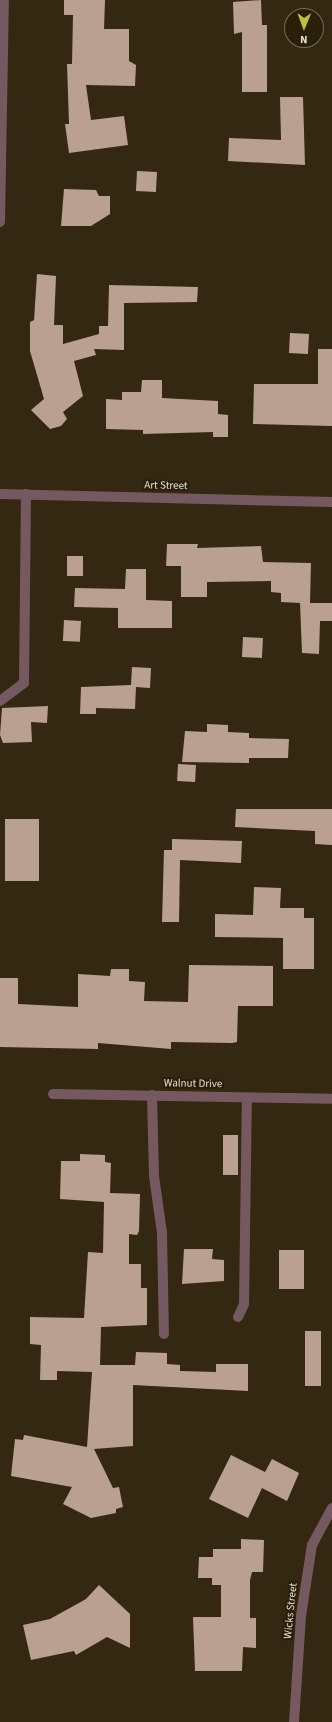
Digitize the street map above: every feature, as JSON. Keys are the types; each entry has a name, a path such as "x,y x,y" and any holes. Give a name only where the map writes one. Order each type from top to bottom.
{"street":[{"path":"0,222 4,0"},
{"name":"Art Street","path":"0,494 332,502"},
{"path":"0,701 24,683 26,494"},
{"name":"Walnut Drive","path":"53,1094 332,1099"},
{"path":"152,1096 154,1176 162,1234 164,1334"},
{"path":"238,1317 244,1304 247,1098"},
{"name":"Wicks Street","path":"294,1722 301,1616 312,1545 332,1508"}],"building":[{"path":"64,0 105,0 104,29 129,29 129,61 136,65 135,86 86,85 91,120 124,116 128,145 69,153 65,124 69,124 67,64 72,64 73,15 64,15"},
{"path":"261,0 262,25 267,25 267,92 242,92 242,32 234,34 233,2"},
{"path":"280,97 303,97 305,165 228,161 229,138 281,140"},
{"path":"137,171 157,172 156,192 136,191"},
{"path":"64,189 96,190 99,196 110,196 110,214 91,226 61,226"},
{"path":"37,274 56,276 54,325 63,325 63,344 99,334 99,326 108,326 109,285 198,287 197,302 124,303 124,350 94,349 96,355 74,361 83,396 63,412 67,419 61,426 50,429 31,410 44,399 30,351 30,322 34,320"},
{"path":"290,333 309,334 308,354 289,353"},
{"path":"318,349 332,349 332,426 253,424 254,384 318,384"},
{"path":"142,380 162,380 162,398 218,401 218,414 228,415 228,437 213,437 213,432 143,434 143,430 106,429 106,399 122,400 122,392 141,392"},
{"path":"167,544 198,544 197,548 261,546 263,562 311,563 310,603 332,603 332,621 320,621 319,654 302,653 300,603 281,602 281,593 271,592 271,581 207,582 207,597 181,597 181,566 166,566"},
{"path":"67,556 83,556 83,576 67,576"},
{"path":"126,569 146,569 146,600 172,601 172,628 118,628 118,608 74,607 75,588 125,589"},
{"path":"64,620 81,621 80,642 63,641"},
{"path":"243,637 263,638 262,658 242,657"},
{"path":"132,667 151,668 150,688 136,687 135,709 96,708 96,714 80,714 81,687 131,685"},
{"path":"48,706 47,723 31,722 32,742 3,743 0,735 2,708"},
{"path":"207,724 228,725 228,732 249,733 249,738 289,739 288,758 249,758 249,763 182,762 185,731 207,732"},
{"path":"178,764 196,765 195,782 177,781"},
{"path":"236,809 332,809 332,845 315,844 315,831 235,827"},
{"path":"5,819 39,819 39,881 5,881"},
{"path":"172,839 242,841 241,863 180,860 179,922 162,922 164,850 172,850"},
{"path":"254,887 281,888 280,908 304,908 304,918 314,918 314,969 283,969 283,938 215,937 215,914 253,915"},
{"path":"189,965 273,966 273,1006 238,1006 237,1042 232,1043 171,1042 171,1049 98,1043 98,1049 0,1047 0,978 18,978 18,1004 78,1007 78,974 110,976 111,969 129,969 129,981 145,982 144,1001 188,1002"},
{"path":"223,1135 238,1135 238,1175 223,1175"},
{"path":"80,1154 105,1155 105,1162 111,1163 110,1193 140,1194 139,1231 137,1235 129,1234 129,1264 141,1264 141,1288 147,1288 147,1325 101,1327 100,1365 135,1365 136,1352 167,1353 167,1364 180,1365 180,1371 216,1372 216,1364 248,1364 248,1391 133,1385 133,1446 94,1449 113,1488 119,1487 123,1507 116,1509 116,1513 91,1518 63,1504 72,1487 11,1476 15,1439 23,1440 24,1435 87,1447 92,1372 57,1371 57,1380 40,1380 41,1345 30,1344 30,1317 84,1318 88,1252 103,1253 104,1202 60,1199 61,1161 80,1161"},
{"path":"184,1249 213,1249 212,1259 224,1260 224,1281 182,1284"},
{"path":"279,1250 304,1250 304,1289 279,1289"},
{"path":"305,1331 321,1331 321,1386 305,1386"},
{"path":"231,1455 265,1472 272,1459 299,1473 287,1501 262,1488 248,1518 209,1499"},
{"path":"241,1539 264,1540 263,1572 252,1572 250,1580 250,1618 256,1618 256,1648 243,1647 242,1671 195,1671 193,1617 221,1617 221,1585 212,1585 212,1578 198,1578 199,1557 213,1557 213,1549 241,1549"},
{"path":"99,1585 130,1614 130,1648 107,1637 76,1655 74,1651 31,1660 23,1625 50,1619 86,1599"}]}
